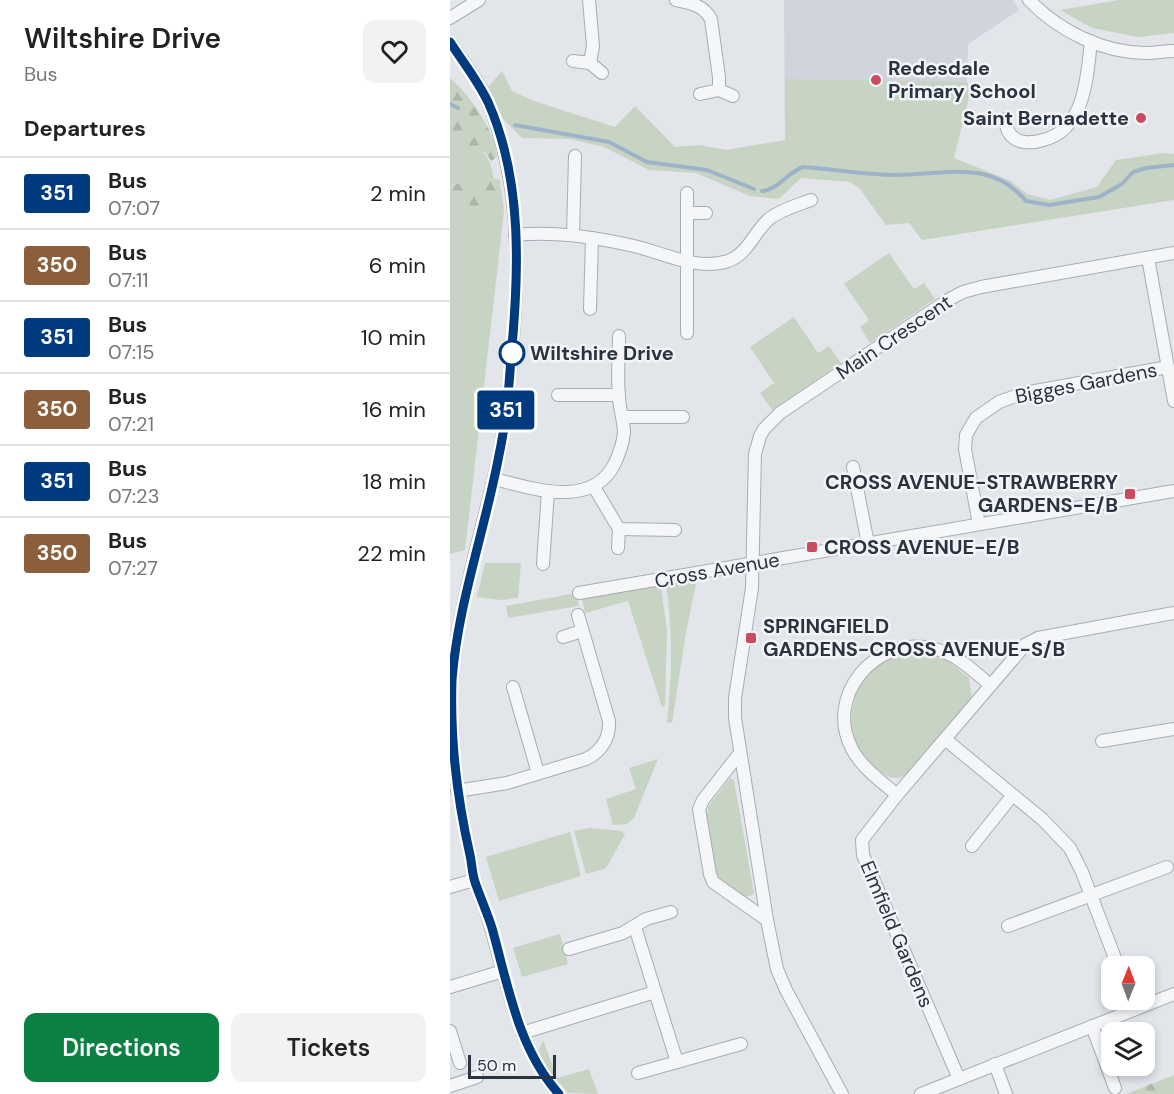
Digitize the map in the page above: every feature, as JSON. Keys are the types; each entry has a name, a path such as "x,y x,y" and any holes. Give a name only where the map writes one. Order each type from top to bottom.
{"street":[{"path":"450,18 478,0"},
{"path":"589,0 593,46 590,63"},
{"path":"676,0 694,2 711,19 719,90"},
{"path":"1029,0 1056,22 1091,41 1131,52 1171,50"},
{"path":"1005,119 1011,136 1024,142 1041,141 1060,134 1073,118 1083,95 1091,41"},
{"path":"450,42 483,93 497,125 512,185 515,235 513,345 504,429 464,604 451,679 451,738 474,880 485,908 522,1033 535,1061 559,1094"},
{"path":"573,61 590,63 602,73"},
{"path":"700,94 719,90 733,96"},
{"path":"573,235 575,156"},
{"path":"687,194 687,333"},
{"path":"515,235 543,232 573,235 633,246 687,261 710,263 732,259 743,252 772,217 811,200"},
{"path":"687,213 706,213"},
{"path":"590,309 592,238"},
{"name":"Main Crescent","path":"842,1094 781,979 774,959 735,718 735,698 751,598 757,445 764,429 780,413 963,292 1174,253"},
{"path":"1148,258 1174,401"},
{"path":"494,479 548,491 572,492 594,487 606,476 616,460 623,441 623,417 618,395 619,336"},
{"name":"Bigges Gardens","path":"979,524 965,449 966,435 976,418 999,402 1013,396 1168,367"},
{"path":"558,394 618,395"},
{"path":"623,417 683,417"},
{"path":"853,467 868,544"},
{"path":"594,487 619,529 618,548"},
{"name":"Cross Avenue","path":"579,593 1174,490"},
{"path":"543,564 548,491"},
{"path":"619,529 675,530"},
{"name":"Elmfield Gardens","path":"959,1079 861,849 864,834 1022,647 1032,640 1174,613"},
{"path":"458,791 495,786 538,773 592,756 603,746 608,735 607,711 578,615"},
{"path":"563,637 582,631"},
{"path":"897,795 864,766 849,742 844,725 845,708 849,694 860,673 884,654 900,648 921,646 949,654 990,685"},
{"path":"513,687 538,773"},
{"path":"1102,741 1174,729"},
{"path":"945,739 1051,826 1070,848 1114,956"},
{"path":"740,753 703,800 699,815 713,882 767,920"},
{"path":"972,846 1012,796"},
{"path":"1008,926 1167,867"},
{"path":"450,887 474,880"},
{"path":"569,950 623,933 646,919 671,912"},
{"path":"635,927 677,1062"},
{"path":"450,987 503,971"},
{"path":"522,1033 655,992"},
{"path":"1155,999 1174,994"},
{"path":"921,1094 1092,1026 1122,1010"},
{"path":"1092,1026 1115,1088"},
{"path":"450,1031 460,1063"},
{"path":"638,1073 741,1044"},
{"path":"995,1064 1006,1094"},
{"path":"450,1086 477,1077"}],"shaded area":[{"name":"Redesdale Primary School","path":"784,0 1013,0 1019,10 968,44 967,81 970,93 785,140"}],"green space":[{"path":"1119,0 1174,0 1174,33 1138,37 1092,28 1060,10"},
{"path":"502,71 512,91 534,101 615,127 635,106 675,147 700,145 726,150 785,140 785,79 967,82 970,93 954,158 1011,181 1027,194 1050,200 1097,187 1116,160 1164,153 1174,154 1174,200 922,240 909,223 886,225 859,188 850,182 801,178 779,199 750,196 696,173 649,170 604,147 570,139 522,138 503,119 488,87"},
{"path":"450,78 473,103 487,125 497,157 491,161 486,153 450,137"},
{"path":"450,137 481,150 489,160 494,179 450,185"},
{"path":"500,180 504,212 450,203 450,185"},
{"path":"450,203 504,212 465,550 450,554"},
{"path":"889,253 914,289 924,283 935,299 870,343 860,327 869,320 844,284"},
{"path":"794,317 818,353 829,346 841,363 772,410 760,393 774,383 750,347"},
{"path":"485,563 521,563 518,598 500,600 477,597"},
{"path":"697,579 672,723 667,722 671,653 666,584"},
{"path":"661,585 667,631 665,706 662,707 628,601 585,613 582,599"},
{"path":"576,593 579,606 508,618 506,606"},
{"path":"924,653 947,660 969,678 972,697 905,776 887,776 880,772 857,748 852,712 857,690 869,672 887,659 905,654"},
{"path":"658,759 634,818 627,824 613,825 606,799 636,789 629,768"},
{"path":"730,778 734,780 754,894 746,897 721,881 714,868 706,824 708,807"},
{"path":"589,828 622,831 625,834 608,865 604,869 586,874 574,831"},
{"path":"570,832 581,876 499,901 486,857"},
{"path":"560,934 568,964 522,977 513,948"},
{"path":"543,1040 557,1078 589,1069 598,1094 568,1093 546,1066 539,1050"},
{"path":"1174,1075 1174,1094 1126,1094"}],"waterway":[{"path":"450,104 458,108"},
{"path":"515,125 609,142 647,162 707,170 754,189"},
{"path":"762,191 773,188 803,167 884,175 966,172 997,179 1012,188 1026,201 1049,205 1099,197 1122,184 1133,172 1174,165"}],"bus line":[{"name":"351","path":"450,42 478,84 497,125 512,185 515,235 515,316 504,429 482,533 472,566 457,643 451,707 453,758 474,880 492,929 522,1033 535,1061 559,1094"}],"place":[{"name":"Redesdale Primary School","path":"876,80"},
{"name":"Saint Bernadette","path":"1141,118"},
{"name":"Wiltshire Drive","path":"512,353"},
{"name":"CROSS AVENUE-STRAWBERRY GARDENS-E/B","path":"1130,494"},
{"name":"CROSS AVENUE-E/B","path":"812,547"},
{"name":"SPRINGFIELD GARDENS-CROSS AVENUE-S/B","path":"751,638"}]}
